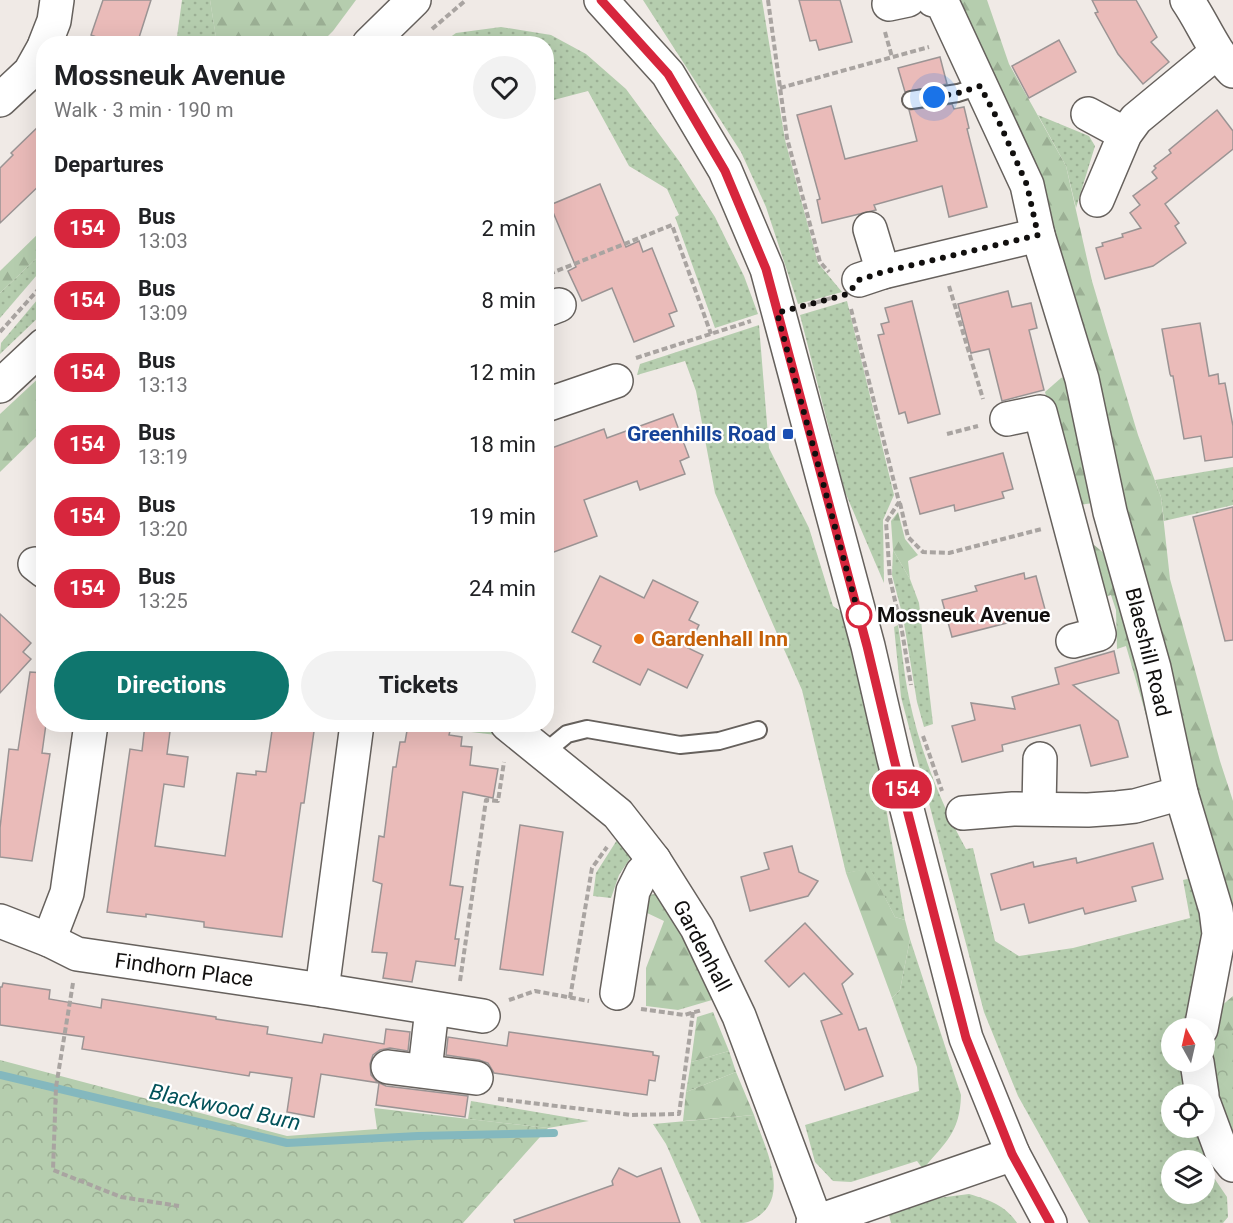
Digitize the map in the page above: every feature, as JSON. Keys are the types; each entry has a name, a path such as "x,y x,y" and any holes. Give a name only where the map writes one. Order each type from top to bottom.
{"street":[{"path":"48,36 54,21 57,0"},
{"path":"377,36 414,0"},
{"path":"601,0 668,74 725,171 766,269 864,634 966,1038 1012,1154 1050,1223"},
{"name":"Blaeshill Road","path":"933,0 942,2 1027,185 1038,235 1082,379 1110,512 1154,668 1181,793 1216,910 1219,934 1203,1018"},
{"path":"1097,200 1125,134 1136,119 1225,62 1187,0"},
{"path":"0,100 30,72 36,60"},
{"path":"1088,114 1125,134"},
{"path":"870,229 863,282 941,258 1038,235"},
{"path":"0,386 36,352"},
{"path":"554,402 616,381"},
{"path":"995,410 1040,412 1099,634 1072,641"},
{"path":"1070,522 1110,512"},
{"path":"48,940 67,893 90,732"},
{"path":"322,990 356,732"},
{"name":"Gardenhall","path":"517,732 618,814 654,860 697,928 739,1016 814,1223"},
{"path":"1039,808 1040,759"},
{"path":"963,813 1039,808 1088,810 1118,808 1135,806 1181,793"},
{"path":"617,993 633,891 642,873 654,860"},
{"name":"Findhorn Place","path":"0,921 77,954 457,1012"},
{"path":"425,1070 457,1012"},
{"path":"388,1066 476,1078"},
{"path":"1215,1134 1221,1150 1233,1165"},
{"path":"814,1223 1012,1154"}],"lane":[{"path":"911,100 958,93 980,86"},
{"path":"544,753 567,734 587,729 680,745 719,741 758,730"}],"path":[{"path":"768,0 787,138 820,262 863,282"},
{"path":"780,88 959,39"},
{"path":"554,272 672,225 711,334"},
{"path":"941,258 995,410"},
{"path":"616,381 629,361 777,313 863,282"},
{"path":"863,282 899,502 908,537 923,552 949,553 1070,522"},
{"path":"0,332 36,292"},
{"path":"899,502 886,522 890,579 913,696"},
{"path":"920,727 936,776 952,814 963,813"},
{"path":"457,1012 486,800 498,801 507,732"},
{"path":"570,998 592,868 624,822"},
{"path":"77,954 56,1087 53,1170 122,1197 179,1206"},
{"path":"476,1078 477,1097 632,1115 679,1114 693,1012"}],"green space":[{"path":"182,0 210,0 216,36 177,36"},
{"path":"210,0 356,0 328,36 216,36"},
{"path":"643,0 762,0 785,140 818,263 842,292 798,304 766,207 741,152"},
{"path":"951,0 987,0 1009,64 1066,166 1092,281 1138,435 1161,497 1170,579 1233,801 1233,949 1141,581"},
{"path":"501,27 553,36 452,36 456,33"},
{"path":"554,37 586,54 626,89 679,161 715,217 744,276 758,314 715,328 675,217 679,215 667,189 629,166 588,91 554,100"},
{"path":"1038,115 1089,136 1095,146 1076,208 1066,166"},
{"path":"36,236 36,259 0,293 0,271"},
{"path":"36,259 36,276 0,318 0,293"},
{"path":"36,301 36,320 0,354 1,343"},
{"path":"847,301 894,495 883,520 884,583 845,492 800,315"},
{"path":"759,325 769,448 809,528 833,606 842,612 877,754 905,920 895,917 870,869 846,873 802,690 715,493 696,391 685,361 637,375 640,364"},
{"path":"1072,374 1093,503 1079,505 1071,498 1045,392 1061,378"},
{"path":"36,381 36,437 0,472 0,414"},
{"path":"1233,467 1233,505 1164,521 1161,497 1155,480"},
{"path":"898,512 905,539 918,555 908,561 910,579 893,550 891,521"},
{"path":"1093,544 1106,555 1125,583 1163,774 1126,646 1117,649 1116,610 1111,595 1100,599 1086,548"},
{"path":"893,550 910,579 919,603 933,724 924,727 917,702 903,617 892,575"},
{"path":"898,625 909,698 925,756 939,794 966,849 973,848 995,941 1019,956 1073,948 1190,918 1183,880 1199,876 1209,926 1191,1018 1161,1018 1161,1072 1189,1072 1192,1084 1161,1084 1161,1138 1200,1138 1204,1150 1161,1150 1161,1204 1215,1204 1215,1179 1227,1197 1228,1217 1223,1223 1089,1223 1018,1096 984,1012 901,697 894,627"},
{"path":"471,732 492,732 496,735"},
{"path":"617,840 633,854 619,875 611,898 593,896 596,873"},
{"path":"870,868 895,917 905,920 910,939 900,990 892,998 846,873"},
{"path":"655,894 671,914 712,1000 678,1010 646,1006 646,968 664,921 645,912 649,895"},
{"path":"910,939 961,1095 955,1128 923,1169 917,1161 851,1182 833,1181 815,1162 805,1125 919,1091 917,1067 892,998 900,990"},
{"path":"1233,996 1233,1143 1215,1084 1210,1075 1210,1072 1215,1072 1215,1041 1220,1007"},
{"path":"713,1012 729,1051 691,1062 697,1017"},
{"path":"1233,1030 1233,1143 1215,1084 1210,1075 1210,1072 1215,1072 1215,1044"},
{"path":"729,1051 736,1072 686,1092 691,1062"},
{"path":"0,1060 287,1136 377,1129 374,1108 548,1128 463,1223 0,1223"},
{"path":"736,1072 754,1115 683,1121 686,1092"},
{"path":"471,1101 589,1121 548,1128 468,1119"},
{"path":"754,1115 772,1167 773,1194 769,1205 758,1216 746,1223 701,1223 666,1144 653,1124"},
{"path":"969,1194 1002,1207 1017,1223 891,1223 889,1215 938,1198"}],"building":[{"path":"103,0 151,0 140,36 91,35"},
{"path":"799,0 840,0 852,42 819,50 816,40 810,41"},
{"path":"1092,0 1136,0 1157,37 1151,42 1169,62 1143,84 1118,54 1095,13 1098,12"},
{"path":"1059,40 1076,72 1029,98 1012,66"},
{"path":"940,57 947,84 905,92 898,68"},
{"path":"952,104 954,109 964,107 969,128 967,129 987,207 949,217 942,186 874,205 876,210 822,223 817,200 820,199 797,115 831,106 845,159 917,141 909,110"},
{"path":"1217,110 1233,131 1233,149 1165,204 1179,223 1175,226 1186,243 1153,266 1105,279 1096,248 1103,246 1102,243 1123,237 1122,234 1141,228 1130,213 1140,205 1133,196 1157,178 1152,172 1156,168 1154,166 1171,153 1169,150"},
{"path":"36,129 36,189 0,223 0,168 13,155 11,153"},
{"path":"600,184 626,247 639,241 643,252 652,248 677,311 669,314 674,326 634,342 612,288 582,301 568,271 576,267 554,215 554,203"},
{"path":"1008,291 1012,307 1031,303 1037,328 1029,330 1044,390 1002,401 989,349 971,353 958,304"},
{"path":"912,301 940,414 908,423 905,412 899,414 878,335 884,334 881,324 889,322 885,308"},
{"path":"1200,323 1209,376 1218,374 1219,384 1225,383 1233,426 1233,457 1205,461 1201,436 1184,439 1162,329"},
{"path":"673,414 689,457 680,461 685,474 640,490 637,481 584,500 597,536 554,552 554,447 604,429 607,438"},
{"path":"1003,453 1013,489 1002,492 1004,498 955,511 954,505 920,514 910,478"},
{"path":"1233,507 1233,640 1225,641 1193,517"},
{"path":"1024,573 1025,579 1036,576 1046,613 952,637 942,600 977,591 975,586"},
{"name":"Gardenhall Inn","path":"600,576 644,598 653,580 698,602 689,620 699,625 688,648 703,655 687,688 648,669 640,685 593,662 601,646 572,632"},
{"path":"0,614 31,643 23,652 31,659 0,693"},
{"path":"1114,651 1119,673 1073,685 1118,721 1128,757 1091,766 1080,725 1002,745 1003,751 962,762 952,726 975,720 971,703 1015,709 1012,697 1059,684 1055,668"},
{"path":"30,672 36,672 36,732 45,732 42,753 50,754 32,861 0,857 0,828 9,749 18,750"},
{"path":"144,732 170,732 167,754 188,757 184,787 164,784 155,846 225,856 237,773 256,775 256,771 266,772 272,732 314,732 304,803 301,803 282,937 204,927 204,922 146,914 146,917 107,912 130,749 142,751"},
{"path":"407,732 450,732 449,735 462,737 461,746 472,747 470,765 498,769 493,798 463,792 450,885 463,887 455,939 459,939 455,966 416,961 412,982 383,978 387,953 372,952 382,884 373,881 379,836 384,837 393,767 396,767 400,742 405,742"},
{"path":"520,825 563,832 543,975 500,969"},
{"path":"1153,843 1163,879 1132,887 1136,901 1085,914 1083,908 1029,923 1024,904 1001,910 991,874 1033,862 1034,867 1076,858 1077,863"},
{"path":"792,846 799,872 818,881 808,896 750,911 741,877 769,869 764,853"},
{"path":"805,923 853,974 842,984 859,1030 866,1028 883,1076 845,1090 821,1021 842,1014 804,973 789,987 765,961"},
{"path":"3,983 50,990 49,999 101,1008 102,999 216,1017 216,1019 268,1027 267,1034 322,1043 324,1034 384,1044 386,1029 410,1032 408,1051 390,1048 380,1050 373,1055 370,1064 371,1075 377,1082 386,1086 468,1096 465,1117 376,1105 379,1083 321,1074 314,1117 287,1112 292,1078 250,1072 249,1076 82,1049 84,1037 0,1025 0,987"},
{"path":"509,1032 653,1052 653,1055 659,1056 655,1081 649,1080 647,1095 494,1073 488,1063 446,1055 448,1037 507,1046"},
{"path":"619,1168 637,1177 661,1168 680,1223 515,1223 514,1220 613,1185 612,1181"}],"waterway":[{"name":"Blackwood Burn","path":"0,1075 287,1143 418,1136 554,1133"}],"bus line":[{"name":"154","path":"601,0 668,74 725,171 766,269 867,646 966,1038 1012,1154 1050,1223"}],"place":[{"name":"Greenhills Road","path":"788,434"},
{"name":"Mossneuk Avenue","path":"859,615"},
{"name":"Gardenhall Inn","path":"639,639"}],"route":[{"path":"859,615 861,623 777,313 848,294 859,280 883,272 1038,235 1027,185 980,86 934,97"}]}
